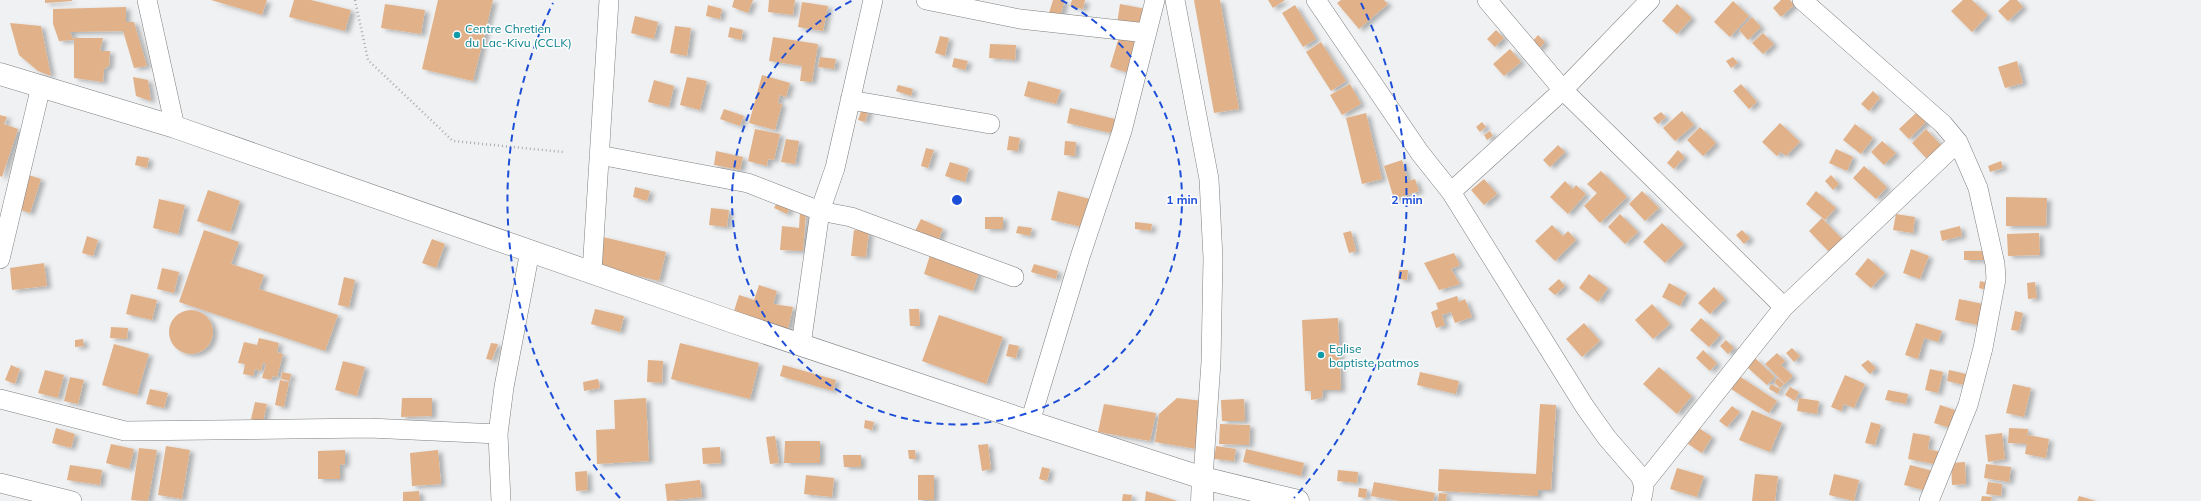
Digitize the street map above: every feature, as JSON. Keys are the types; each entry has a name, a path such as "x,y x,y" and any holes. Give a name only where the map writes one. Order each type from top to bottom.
{"street":[{"path":"147,0 175,127"},
{"path":"592,272 609,0"},
{"path":"801,346 820,211 835,168 873,0"},
{"path":"926,0 1020,19 1147,33"},
{"path":"1030,422 1080,257 1122,131 1155,0"},
{"path":"1175,0 1209,179 1213,265 1211,362 1202,501"},
{"path":"1316,0 1420,153 1452,192 1585,406 1642,492 1784,307 1958,142"},
{"path":"1487,0 1563,90 1784,307"},
{"path":"1452,192 1563,90 1650,0"},
{"path":"1802,0 1909,91 1943,124 1958,142 1978,188 1995,264 1996,279 1983,348 1968,405 1929,501"},
{"path":"0,74 175,127 801,346 1030,422 1203,478 1298,501"},
{"path":"0,259 41,86"},
{"path":"850,100 990,124"},
{"path":"599,155 748,183 820,211 851,217 1014,277"},
{"path":"501,501 498,434 504,387 530,251"},
{"path":"0,400 125,431 369,428 498,434"},
{"path":"0,483 72,501"}],"path":[{"path":"355,0 368,60 453,141 563,152"}],"building":[{"path":"45,0 72,0 72,1 45,3"},
{"path":"211,0 267,0 262,15"},
{"path":"294,0 311,0 351,10 345,31 289,17"},
{"name":"Centre Chretien du Lac-Kivu (CCLK)","path":"438,0 493,0 473,81 422,69"},
{"path":"734,0 753,0 748,13 732,7"},
{"path":"769,0 795,0 793,15 768,12"},
{"path":"1053,0 1065,0 1060,16 1049,13"},
{"path":"1072,0 1085,0 1083,9 1070,6"},
{"path":"1194,0 1220,0 1239,109 1214,113"},
{"path":"1268,0 1285,0 1273,8"},
{"path":"1341,0 1384,0 1388,4 1359,29 1337,3"},
{"path":"1781,0 1790,0 1794,5 1781,17 1773,8"},
{"path":"1963,0 1972,0 1988,15 1972,32 1951,11"},
{"path":"2010,0 2017,0 2023,7 2008,21 1998,11"},
{"path":"1733,1 1749,16 1730,37 1714,22"},
{"path":"802,2 828,6 823,31 798,27"},
{"path":"385,4 425,10 421,34 381,28"},
{"path":"1120,4 1146,9 1143,28 1117,24"},
{"path":"1677,4 1692,18 1677,34 1662,21"},
{"path":"708,5 722,9 720,19 706,16"},
{"path":"1295,5 1316,39 1303,47 1282,13"},
{"path":"126,7 126,22 134,22 147,66 134,68 123,31 70,32 74,40 59,41 53,24 53,9"},
{"path":"635,16 658,22 654,39 631,33"},
{"path":"1752,17 1761,27 1748,40 1739,30"},
{"path":"10,23 41,26 51,76 38,71 19,55"},
{"path":"675,26 691,28 687,56 670,53"},
{"path":"730,27 743,30 741,40 728,37"},
{"path":"1496,30 1504,38 1495,47 1487,39"},
{"path":"1763,33 1774,44 1763,54 1752,43"},
{"path":"1538,35 1545,42 1538,50 1531,43"},
{"path":"940,36 949,38 945,56 935,53"},
{"path":"773,37 818,44 812,82 800,81 802,66 769,61"},
{"path":"1119,37 1141,44 1132,74 1110,67"},
{"path":"74,38 103,38 100,51 110,51 109,66 104,69 103,82 74,78"},
{"path":"1321,42 1346,81 1331,91 1306,52"},
{"path":"990,44 1016,45 1015,60 989,58"},
{"path":"1510,49 1521,62 1504,76 1493,64"},
{"path":"820,57 836,59 834,69 818,67"},
{"path":"1733,57 1738,63 1731,68 1726,61"},
{"path":"954,58 968,61 965,70 952,67"},
{"path":"2017,61 2023,83 2005,88 1998,67"},
{"path":"762,75 790,83 786,97 780,95 778,103 782,104 775,130 749,123"},
{"path":"133,77 148,80 151,101 136,96"},
{"path":"687,77 707,81 700,110 680,105"},
{"path":"654,80 674,86 669,107 648,102"},
{"path":"1028,81 1061,90 1056,104 1024,96"},
{"path":"1350,84 1361,104 1342,115 1330,95"},
{"path":"1741,84 1757,102 1749,109 1733,91"},
{"path":"898,85 913,89 911,96 896,91"},
{"path":"1873,91 1880,98 1869,111 1861,104"},
{"path":"862,108 869,110 865,122 858,120"},
{"path":"1070,108 1115,119 1111,133 1067,123"},
{"path":"724,109 744,116 740,126 720,119"},
{"path":"1682,111 1694,125 1675,141 1663,128"},
{"path":"1661,112 1666,117 1658,124 1653,118"},
{"path":"1917,112 1927,121 1909,139 1899,129"},
{"path":"1366,113 1382,179 1362,184 1346,118"},
{"path":"0,115 7,117 4,124 18,129 2,177 0,176"},
{"path":"1482,122 1486,127 1480,132 1476,127"},
{"path":"1780,123 1800,142 1786,156 1781,152 1777,156 1762,142"},
{"path":"1855,124 1873,138 1861,154 1843,140"},
{"path":"1700,127 1716,143 1703,156 1687,140"},
{"path":"755,129 780,134 774,160 768,159 767,166 748,161"},
{"path":"1926,129 1941,145 1927,159 1912,143"},
{"path":"1490,131 1493,136 1487,140 1484,135"},
{"path":"1009,136 1020,138 1018,151 1007,150"},
{"path":"786,139 799,141 795,164 781,162"},
{"path":"1065,141 1076,142 1075,156 1064,155"},
{"path":"1882,141 1896,153 1884,165 1871,152"},
{"path":"1558,145 1565,152 1550,167 1543,160"},
{"path":"926,148 934,150 928,168 921,166"},
{"path":"1836,149 1853,157 1847,171 1829,163"},
{"path":"1678,150 1685,157 1674,169 1667,163"},
{"path":"716,151 743,157 740,170 714,165"},
{"path":"137,156 149,158 147,168 135,165"},
{"path":"1402,160 1408,181 1415,179 1419,191 1394,199 1384,166"},
{"path":"2001,161 2003,168 1990,172 1988,166"},
{"path":"950,162 969,168 965,182 945,176"},
{"path":"1864,166 1887,187 1876,199 1853,178"},
{"path":"1601,171 1627,197 1600,223 1584,206 1597,193 1587,184"},
{"path":"29,175 41,179 30,213 18,209"},
{"path":"1831,175 1839,184 1833,190 1825,181"},
{"path":"1484,179 1497,194 1484,205 1471,190"},
{"path":"1565,181 1573,189 1576,185 1586,194 1568,214 1550,197"},
{"path":"635,187 650,191 647,201 633,197"},
{"path":"208,190 240,201 230,232 197,221"},
{"path":"1058,191 1090,199 1082,227 1051,220"},
{"path":"1642,191 1659,208 1645,221 1629,204"},
{"path":"1816,191 1836,208 1825,220 1806,204"},
{"path":"2006,197 2047,198 2046,226 2006,226"},
{"path":"159,199 185,205 178,234 153,228"},
{"path":"777,202 790,208 787,214 774,208"},
{"path":"711,208 729,210 727,227 709,225"},
{"path":"800,212 806,213 803,251 780,250 782,226 799,228"},
{"path":"1620,214 1638,232 1625,244 1608,227"},
{"path":"1896,214 1915,217 1913,233 1893,230"},
{"path":"985,217 1003,217 1003,229 985,229"},
{"path":"1822,218 1844,241 1831,254 1809,231"},
{"path":"921,219 943,229 938,241 915,231"},
{"path":"1135,222 1152,224 1151,231 1135,229"},
{"path":"1662,223 1684,244 1665,263 1643,242"},
{"path":"1552,225 1563,236 1568,231 1576,240 1555,261 1535,241"},
{"path":"1018,226 1032,228 1030,236 1016,233"},
{"path":"1960,226 1962,236 1942,241 1940,231"},
{"path":"204,230 239,242 231,264 264,275 259,289 338,315 325,351 179,302"},
{"path":"854,230 869,231 866,257 851,256"},
{"path":"1742,230 1750,238 1744,244 1736,235"},
{"path":"1351,231 1356,251 1349,253 1343,233"},
{"path":"2039,233 2040,255 2008,256 2007,234"},
{"path":"87,236 98,240 93,256 82,253"},
{"path":"603,237 666,252 659,281 597,266"},
{"path":"432,239 445,244 436,268 422,263"},
{"path":"1911,249 1929,256 1920,279 1903,273"},
{"path":"1964,251 1985,251 1985,260 1964,260"},
{"path":"1454,253 1460,265 1451,269 1460,284 1439,290 1424,263"},
{"path":"930,255 979,272 973,291 924,274"},
{"path":"1868,258 1885,273 1871,288 1855,274"},
{"path":"44,263 47,286 12,290 10,268"},
{"path":"1034,264 1058,271 1056,279 1031,272"},
{"path":"162,268 179,272 174,293 157,289"},
{"path":"1399,270 1408,270 1407,280 1398,279"},
{"path":"1589,274 1608,288 1598,302 1579,288"},
{"path":"344,277 355,280 349,307 338,305"},
{"path":"1559,279 1565,286 1555,295 1548,289"},
{"path":"1980,281 1988,283 1986,290 1979,288"},
{"path":"2035,282 2037,298 2028,299 2027,283"},
{"path":"1669,283 1687,293 1680,306 1662,297"},
{"path":"759,285 777,291 773,304 793,307 788,329 734,311 739,295 754,300"},
{"path":"1714,287 1725,299 1710,314 1698,303"},
{"path":"131,294 157,300 152,320 126,314"},
{"path":"1457,296 1459,302 1465,299 1472,317 1455,323 1451,312 1442,315 1445,325 1436,328 1431,312 1438,309 1436,303"},
{"path":"1959,299 1983,304 1978,325 1955,320"},
{"path":"1652,304 1670,324 1653,339 1635,320"},
{"path":"595,309 624,316 620,332 591,324"},
{"path":"909,309 919,309 920,326 910,326"},
{"path":"187,310 195,310 200,311 207,316 212,323 212,341 207,348 200,353 187,354 179,351 172,344 169,336 169,328 172,320 179,313"},
{"path":"2015,311 2023,313 2019,331 2011,330"},
{"path":"939,315 1003,337 986,384 922,361"},
{"name":"Eglise baptiste patmos","path":"1338,318 1341,390 1323,390 1322,398 1311,400 1311,391 1305,391 1302,320"},
{"path":"1701,318 1720,335 1709,347 1690,330"},
{"path":"1584,323 1600,341 1582,357 1566,339"},
{"path":"1916,323 1942,331 1938,342 1924,338 1918,359 1905,355"},
{"path":"111,327 128,328 127,339 110,338"},
{"path":"259,338 279,343 277,352 283,354 277,377 273,376 271,380 262,378 266,364 263,363 261,371 255,369 253,376 243,374 245,364 238,363 244,342 257,345"},
{"path":"83,339 84,346 75,347 75,340"},
{"path":"1726,340 1734,348 1728,354 1720,346"},
{"path":"491,343 498,344 492,360 486,359"},
{"path":"680,343 759,363 750,399 671,379"},
{"path":"114,344 149,354 137,395 102,385"},
{"path":"1009,344 1019,346 1016,358 1006,356"},
{"path":"1792,348 1800,356 1794,362 1786,353"},
{"path":"1703,350 1717,363 1710,371 1696,358"},
{"path":"1777,353 1785,361 1781,365 1793,376 1785,384 1765,364"},
{"path":"1755,358 1775,377 1767,385 1747,367"},
{"path":"648,360 663,361 662,383 647,382"},
{"path":"1868,360 1876,368 1870,374 1861,365"},
{"path":"343,361 365,367 357,396 335,390"},
{"path":"11,365 20,369 15,384 5,380"},
{"path":"783,365 836,380 833,391 780,376"},
{"path":"1659,367 1692,396 1677,414 1643,384"},
{"path":"1930,369 1943,372 1938,393 1925,390"},
{"path":"45,370 64,375 58,398 38,393"},
{"path":"1949,370 1966,374 1964,385 1947,381"},
{"path":"282,372 291,374 290,381 281,379"},
{"path":"1420,372 1459,381 1456,394 1417,385"},
{"path":"1845,375 1865,384 1854,408 1844,404 1841,411 1831,407"},
{"path":"1739,376 1777,401 1769,413 1731,389"},
{"path":"70,377 84,380 78,404 64,401"},
{"path":"1778,378 1784,384 1780,388 1774,382"},
{"path":"598,379 600,388 584,391 583,382"},
{"path":"280,380 289,382 284,407 275,405"},
{"path":"1771,384 1780,389 1778,394 1769,389"},
{"path":"2013,384 2031,388 2024,417 2006,413"},
{"path":"1790,387 1799,392 1795,401 1785,395"},
{"path":"150,389 168,393 164,408 146,404"},
{"path":"1888,390 1908,394 1906,404 1885,400"},
{"path":"402,398 432,398 432,416 401,417"},
{"path":"646,398 649,461 597,464 596,430 615,429 614,400"},
{"path":"1177,398 1203,401 1196,449 1155,442 1159,414"},
{"path":"1799,398 1819,401 1817,414 1797,411"},
{"path":"1244,399 1245,421 1222,421 1221,400"},
{"path":"255,402 267,404 263,422 251,419"},
{"path":"1104,404 1156,413 1150,441 1098,432"},
{"path":"1540,404 1556,405 1551,490 1538,490 1538,496 1438,491 1439,469 1536,474"},
{"path":"1940,405 1955,410 1950,428 1934,423"},
{"path":"1732,406 1740,412 1727,427 1719,421"},
{"path":"1752,410 1782,423 1770,452 1739,440"},
{"path":"865,420 874,422 872,430 864,428"},
{"path":"1871,422 1881,425 1875,445 1865,443"},
{"path":"1220,424 1250,425 1249,445 1219,444"},
{"path":"56,428 75,434 71,448 52,443"},
{"path":"1699,428 1712,437 1702,453 1688,444"},
{"path":"2009,428 2028,429 2027,444 2008,443"},
{"path":"1913,433 1930,436 1928,449 1941,452 1939,465 1908,459"},
{"path":"2002,433 2005,459 1988,462 1985,435"},
{"path":"2028,435 2049,439 2046,458 2025,454"},
{"path":"775,436 779,463 770,464 766,437"},
{"path":"785,441 820,441 820,463 784,463"},
{"path":"111,444 134,449 129,469 106,463"},
{"path":"988,444 991,469 982,471 978,445"},
{"path":"166,446 190,450 182,499 158,495"},
{"path":"1216,446 1236,449 1234,461 1214,459"},
{"path":"720,447 721,463 703,464 702,448"},
{"path":"139,448 157,450 148,501 131,500"},
{"path":"1246,449 1304,463 1301,476 1243,462"},
{"path":"345,450 345,464 340,465 340,479 318,479 318,451"},
{"path":"438,450 441,484 412,486 410,453"},
{"path":"908,450 915,450 916,459 909,459"},
{"path":"843,455 861,455 861,467 844,467"},
{"path":"1965,462 1966,484 1952,485 1951,463"},
{"path":"1986,464 2011,467 2009,482 1984,478"},
{"path":"70,465 102,470 100,485 67,480"},
{"path":"1910,465 1933,471 1927,491 1904,485"},
{"path":"1042,467 1050,469 1047,481 1039,479"},
{"path":"1677,468 1704,476 1697,497 1670,489"},
{"path":"1338,470 1358,472 1357,483 1337,481"},
{"path":"587,471 588,490 576,491 575,472"},
{"path":"1755,474 1778,476 1775,501 1752,501"},
{"path":"1834,474 1859,480 1854,501 1829,495"},
{"path":"806,475 834,478 832,497 804,494"},
{"path":"918,475 934,475 934,500 918,500"},
{"path":"700,480 702,497 667,501 665,484"},
{"path":"1374,482 1435,493 1433,501 1399,501 1371,496"},
{"path":"1988,482 2002,484 2001,496 1986,494"},
{"path":"1359,488 1367,489 1366,498 1358,497"},
{"path":"419,491 420,501 403,501 403,492"},
{"path":"1146,491 1177,501 1145,501"},
{"path":"1439,493 1447,494 1446,501 1438,501"},
{"path":"1123,494 1132,495 1131,501 1122,501"},
{"path":"1982,496 1992,497 1991,501 1981,501"},
{"path":"2079,496 2096,501 2077,501"}],"place":[{"name":"Centre Chretien du Lac-Kivu (CCLK)","path":"457,35"},
{"name":"Eglise baptiste patmos","path":"1321,355"}]}
